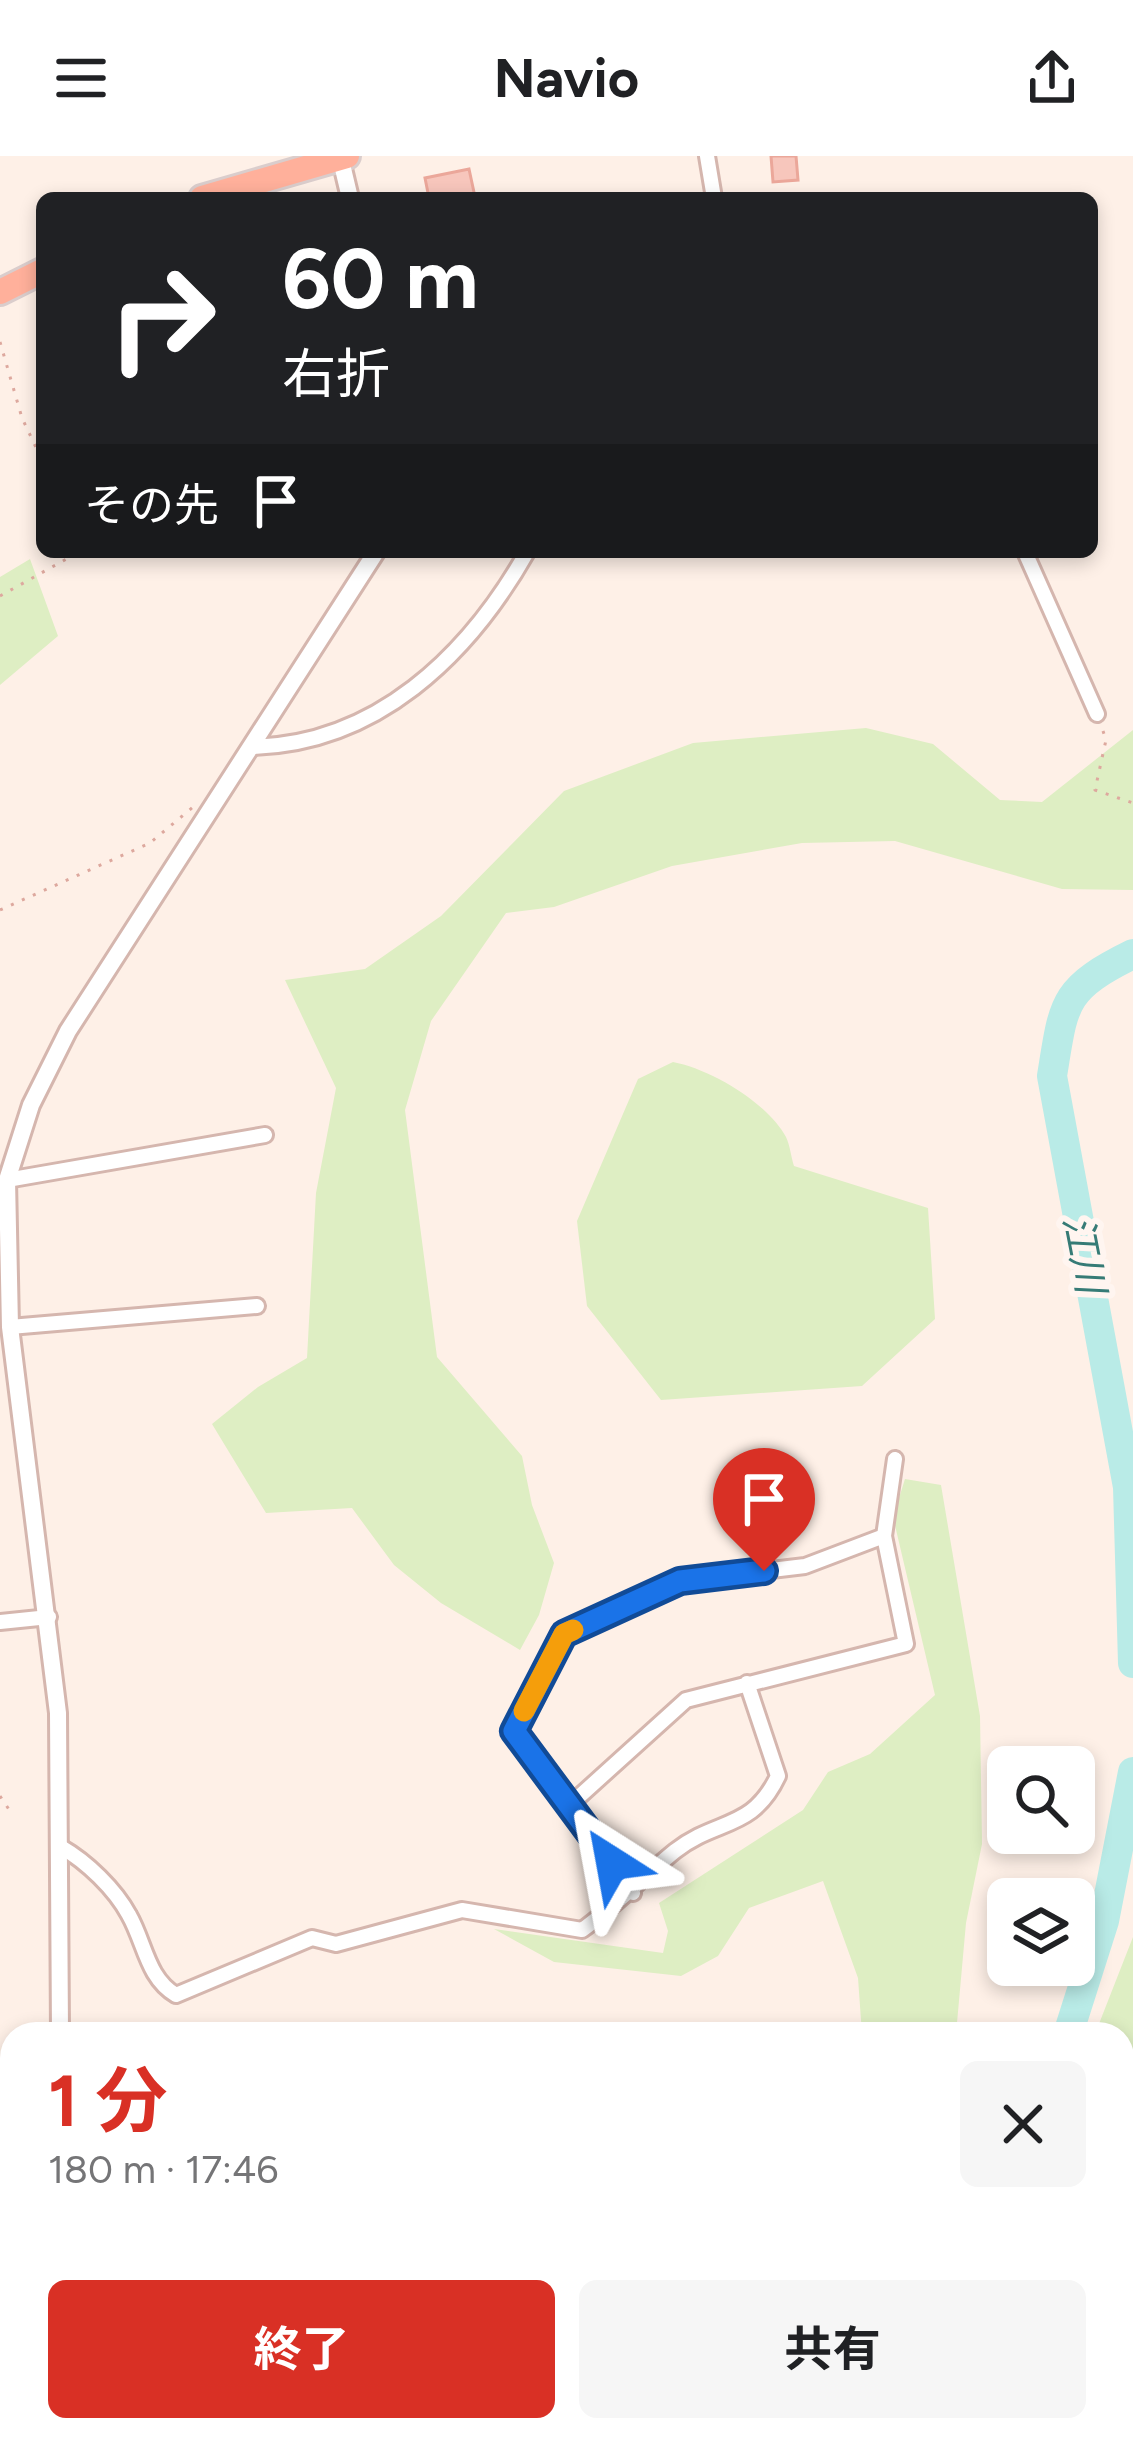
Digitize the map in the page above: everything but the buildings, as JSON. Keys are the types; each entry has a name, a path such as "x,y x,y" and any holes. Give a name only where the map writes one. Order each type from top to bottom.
{"highway":[{"path":"222,192 342,156"},
{"path":"0,292 36,274"}],"street":[{"path":"342,156 349,192"},
{"path":"707,156 713,192"},
{"path":"60,2022 61,1847 49,1618 10,1328 7,1180 31,1105 68,1030 372,558"},
{"path":"250,747 291,747 372,714 424,682 468,642 523,558"},
{"path":"1028,558 1097,714"},
{"path":"7,1180 265,1135"},
{"path":"10,1328 257,1306"},
{"path":"572,1803 686,1700 906,1643 884,1536 895,1460"},
{"path":"633,1893 572,1803 514,1731 564,1634 680,1581 805,1566 884,1536"},
{"path":"0,1622 49,1618"},
{"path":"61,1847 110,1888 129,1914 159,1986 176,1995 312,1939 336,1944 462,1910 582,1930 633,1893 678,1849 764,1806 778,1776 747,1683"}],"path":[{"path":"0,342 22,418 36,447"},
{"path":"0,596 68,558"},
{"path":"1097,714 1106,740 1095,790 1133,802"},
{"path":"0,910 150,843 188,809 217,799"},
{"path":"0,1796 12,1814"}],"green space":[{"path":"30,559 58,636 0,685 0,577"},
{"path":"866,728 933,744 1000,800 1042,802 1133,730 1133,890 1062,889 895,841 802,843 672,866 554,907 506,913 431,1021 405,1110 437,1357 522,1456 532,1505 554,1563 539,1615 520,1650 441,1603 394,1565 352,1508 266,1513 212,1424 258,1387 307,1358 316,1193 336,1088 285,980 365,969 441,916 564,791 693,743"},
{"path":"673,1062 720,1080 766,1112 786,1137 794,1166 928,1208 935,1319 862,1386 661,1400 587,1306 577,1221 638,1079"},
{"path":"905,1479 941,1485 980,1716 982,1844 966,1923 957,2022 861,2022 858,1978 823,1881 749,1908 718,1956 681,1976 554,1962 494,1929 663,1953 668,1931 659,1903 803,1810 828,1772 870,1754 935,1695 893,1517"},
{"path":"1133,1937 1133,2022 1100,2022"}],"waterway":[{"name":"江川","path":"1133,954 1092,977 1070,1000 1052,1076 1128,1487 1133,1663"},
{"name":"江川","path":"1072,2022 1104,1921 1133,1772"}],"slow traffic":[{"path":"524,1711 564,1634 573,1630"}],"route":[{"path":"612,1863 572,1803 514,1731 564,1634 680,1581 764,1571"}]}
